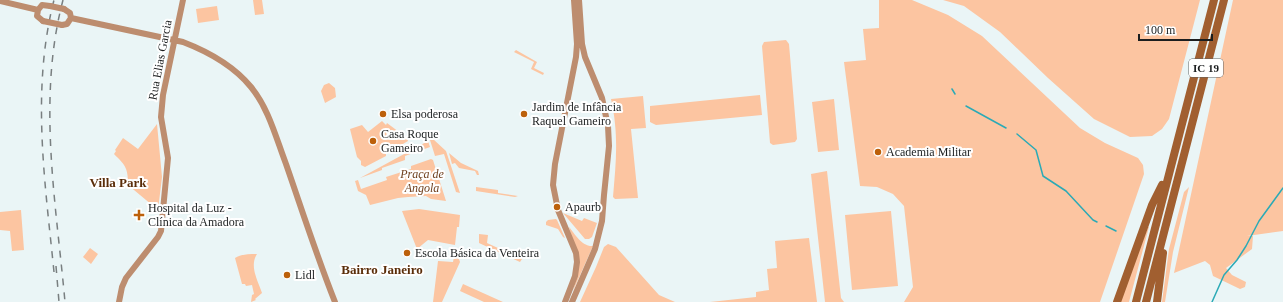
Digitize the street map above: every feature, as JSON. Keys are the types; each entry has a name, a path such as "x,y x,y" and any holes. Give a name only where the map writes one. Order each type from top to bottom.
{"highway":[{"name":"IC 19","path":"1136,302 1214,0"},
{"name":"IC 19","path":"1146,302 1224,0"},
{"path":"1117,302 1152,205 1170,169"},
{"path":"1157,302 1165,225"}],"street":[{"name":"Rua Elias Garcia","path":"119,302 122,287 126,278 161,231 168,158 161,116 162,102 183,0"},
{"path":"565,302 575,276 577,262 576,253 558,210 553,185 574,70 577,44 574,0"},
{"path":"572,302 598,239 602,221 609,146 608,126 602,98 585,57 582,44 579,0"},
{"path":"2,2 38,10"},
{"path":"42,5 64,9 70,13 70,18 68,22 62,25 43,21 37,16 38,10 42,5"},
{"path":"70,18 196,47 226,63 241,76 262,102 269,116 335,302"}],"green space":[{"path":"253,0 262,0 264,14 255,15"},
{"path":"879,0 912,0 948,15 982,36 1080,128 1105,143 1138,158 1143,165 1144,174 1100,302 904,302 913,287 904,206 893,194 877,187 860,186 844,62 866,60 863,29 879,28"},
{"path":"943,0 1200,0 1169,119 1162,129 1152,136 1130,137 1094,119 1000,32 964,6"},
{"path":"1233,0 1283,0 1283,231 1247,236 1253,236 1252,249 1226,268 1232,275 1246,282 1245,287 1240,289 1213,276 1210,265 1205,261 1174,273"},
{"path":"217,6 219,20 198,23 196,9"},
{"path":"786,40 789,44 797,139 795,142 773,145 770,143 762,46 764,42"},
{"path":"516,50 537,62 534,68 544,73 543,75 531,69 534,62 514,52"},
{"path":"329,83 335,88 336,97 325,103 321,91 324,85"},
{"path":"760,95 762,115 656,125 650,122 650,106"},
{"path":"643,96 646,128 631,129 638,198 615,199 613,197 616,137 614,112 611,99"},
{"path":"834,99 839,150 818,152 812,102"},
{"path":"382,121 407,138 408,141 386,154 386,156 365,167 361,165 361,161 357,157 350,129 362,125 368,132"},
{"path":"157,124 162,177 158,210 128,185 126,168 114,154 123,138 138,149"},
{"path":"433,139 446,151 460,193 456,192 444,154 435,156 430,140"},
{"path":"428,141 430,147 405,156 405,160 360,178"},
{"path":"449,153 461,163 478,171 479,175 477,175 475,171 459,168 455,163 452,164"},
{"name":"Praça de Angola","path":"431,159 433,160 446,201 431,199 426,196 398,198 370,205 366,195 358,191 355,181 358,180 361,189 387,180 386,177 411,169 411,166"},
{"path":"827,171 841,298 844,302 825,302 811,174"},
{"path":"476,187 498,190 498,193 518,196 515,197 476,191"},
{"path":"1189,187 1173,252 1165,302 1162,302 1169,249 1184,192"},
{"path":"419,209 460,215 455,245 428,240 417,249 402,211"},
{"path":"21,210 24,250 12,251 10,231 0,230 0,212"},
{"path":"891,211 898,286 852,290 845,215"},
{"path":"563,213 582,221 584,218 597,223 592,237 585,239"},
{"path":"556,219 565,238 558,229 546,225 548,220"},
{"path":"569,227 582,242 589,246 593,246 573,291 579,267"},
{"path":"1148,227 1129,302 1120,302"},
{"path":"479,234 488,235 487,243 522,259 520,262 479,243"},
{"path":"809,238 817,302 710,302 756,297 756,292 769,290 767,269 777,268 775,241"},
{"path":"608,244 616,247 659,295 675,302 580,302 604,247"},
{"path":"90,248 98,254 91,264 83,257"},
{"path":"257,254 254,268 262,293 255,299 256,300 251,302 252,295 254,294 252,285 246,286 245,284 242,284 235,258 243,255"},
{"path":"454,257 459,259 460,262 442,302 433,302 438,261 453,262"},
{"path":"463,284 503,302 484,302 460,291"}],"waterway":[{"path":"952,89 955,94"},
{"path":"966,106 1006,128"},
{"path":"1017,134 1036,150 1043,176 1066,191 1093,220 1097,222"},
{"path":"1212,302 1224,275 1237,260 1259,221 1283,188"},
{"path":"1106,226 1116,231"}],"railway":[{"path":"54,0 47,34 43,68 42,136 54,272"},
{"path":"63,0 55,37 51,75 50,113 54,189 65,302"},
{"path":"56,266 59,302"}],"place":[{"name":"Elsa poderosa","path":"383,114"},
{"name":"Jardim de Infância Raquel Gameiro","path":"524,114"},
{"name":"Casa Roque Gameiro","path":"373,141"},
{"name":"Academia Militar","path":"878,152"},
{"name":"Apaurb","path":"557,207"},
{"name":"Hospital da Luz - Clínica da Amadora","path":"139,215"},
{"name":"Escola Básica da Venteira","path":"407,253"},
{"name":"Lidl","path":"287,275"}],"district":[{"name":"Villa Park","path":"118,182"},
{"name":"Bairro Janeiro","path":"382,269"}]}
